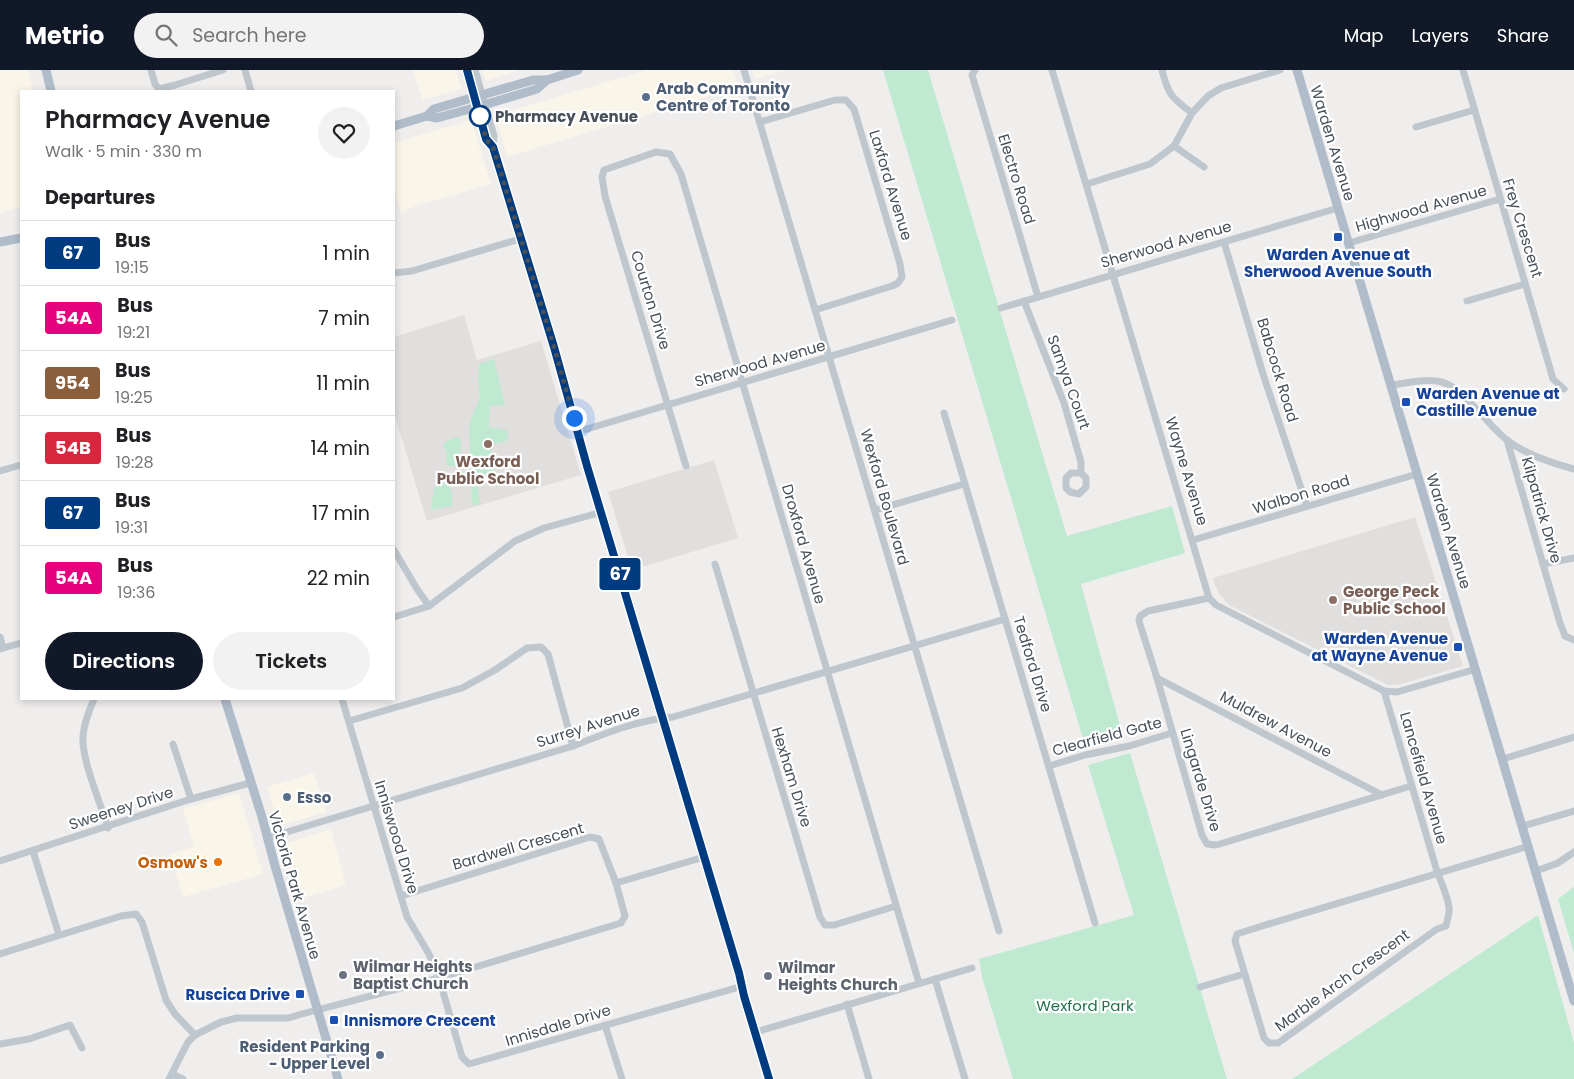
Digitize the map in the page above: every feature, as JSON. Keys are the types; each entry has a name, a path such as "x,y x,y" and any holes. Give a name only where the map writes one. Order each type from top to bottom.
{"main road":[{"path":"46,70 51,90"},
{"path":"395,126 427,116 434,109 533,80 547,80 578,70"},
{"name":"Warden Avenue","path":"1297,70 1574,1001"},
{"path":"427,116 437,118 481,106 537,89 547,80"},
{"path":"0,242 20,236"},
{"name":"Victoria Park Avenue","path":"225,700 338,1079"}],"street":[{"path":"151,70 157,87 162,89 223,70"},
{"path":"245,70 251,90"},
{"path":"467,70 494,136 493,147 554,347 577,432 743,986 769,1079"},
{"path":"475,70 478,96"},
{"name":"Wexford Boulevard","path":"744,70 999,931"},
{"name":"Electro Road","path":"975,70 972,75 1038,296"},
{"name":"Wayne Avenue","path":"1052,70 1209,598"},
{"path":"1162,70 1164,81 1172,98 1192,113"},
{"path":"1087,184 1150,164 1174,146 1192,113 1208,96 1221,88 1280,70"},
{"name":"Frey Crescent","path":"1463,70 1553,379 1564,389"},
{"name":"Laxford Avenue","path":"760,122 835,100 846,100 854,110 900,264 902,277 892,286 815,310"},
{"path":"1416,127 1474,110"},
{"path":"1174,146 1204,167"},
{"name":"Droxford Avenue","path":"631,160 656,152 670,154 681,174 919,983"},
{"name":"Courton Drive","path":"631,160 604,170 602,177 605,196 686,466"},
{"name":"Highwood Avenue","path":"1349,243 1500,199"},
{"name":"Sherwood Avenue","path":"1001,308 1338,208"},
{"path":"395,273 412,271 520,239"},
{"name":"Babcock Road","path":"1224,242 1263,374 1306,506"},
{"path":"1467,301 1525,284"},
{"name":"Samya Court","path":"1024,301 1064,404 1081,462 1080,473"},
{"name":"Sherwood Avenue","path":"577,432 952,320"},
{"path":"1392,385 1425,381 1443,382 1460,393 1507,440 1552,464 1574,469"},
{"name":"Tedford Drive","path":"944,413 1095,923"},
{"name":"Kilpatrick Drive","path":"1507,440 1562,629 1565,636 1574,640"},
{"path":"0,471 20,466"},
{"name":"Walbon Road","path":"1193,540 1417,474"},
{"path":"875,510 964,484"},
{"path":"395,616 429,606 516,541 544,528 602,512"},
{"path":"395,552 429,606"},
{"path":"1543,564 1574,558"},
{"name":"Hexham Drive","path":"715,564 820,917 825,925 834,925 896,906"},
{"path":"1209,598 1216,605 1384,691 1398,692 1476,669"},
{"name":"Lingarde Drive","path":"1209,598 1148,611 1140,616 1139,621 1158,678 1202,835 1207,844 1216,845 1224,843 1411,786"},
{"name":"Surrey Avenue","path":"267,838 573,746 648,720 673,717 1005,619"},
{"path":"0,637 2,648 20,643"},
{"path":"348,721 462,688 495,670 527,648 541,647 548,654 573,746"},
{"name":"Muldrew Avenue","path":"1158,678 1382,795"},
{"name":"Lancefield Avenue","path":"1384,691 1438,873"},
{"path":"94,700 85,721 82,738 84,753 108,828"},
{"name":"Inniswood Drive","path":"342,700 407,917 429,954 439,978"},
{"name":"Clearfield Gate","path":"1049,766 1172,733"},
{"path":"1503,758 1574,737"},
{"path":"174,744 191,799"},
{"name":"Sweeney Drive","path":"0,861 108,828 191,799 250,782"},
{"path":"1523,826 1574,812"},
{"name":"Bardwell Crescent","path":"400,896 590,837 599,839 616,883"},
{"name":"Marble Arch Crescent","path":"1438,873 1450,908 1446,926 1437,929 1278,1043 1269,1043 1264,1038 1235,941 1236,934 1438,873 1529,846"},
{"path":"33,851 58,935"},
{"path":"1536,871 1558,863 1574,852"},
{"path":"183,1079 170,1076 188,1042 195,1035 221,1022 238,1018 288,1018 439,978 622,923 625,916 616,883 704,858"},
{"path":"0,954 121,916 136,914 142,922 166,1000 175,1014 195,1035"},
{"path":"756,1032 972,968"},
{"path":"1200,987 1244,974"},
{"name":"Innisdale Drive","path":"439,978 462,1057 469,1064 743,986"},
{"path":"935,979 964,1079"},
{"path":"847,1004 869,1079"},
{"path":"0,1044 29,1039 70,1025 82,1048"},
{"path":"605,1025 622,1079"}],"shaded area":[{"path":"0,70 28,70 33,90 20,90 20,207 0,213"},
{"path":"413,70 456,70 462,89 422,100"},
{"path":"482,70 520,70 486,81"},
{"path":"647,70 733,70 738,87 507,157 496,115"},
{"path":"753,70 787,70 755,79"},
{"path":"471,120 491,184 415,206 401,213 395,192 395,143"},
{"name":"Wexford Public School","path":"464,315 477,360 541,341 581,475 427,521 395,416 395,337"},
{"path":"714,460 738,538 632,570 608,492"},
{"name":"George Peck Public School","path":"1415,517 1463,666 1398,685 1388,685 1229,605 1220,595 1215,585 1213,578"},
{"path":"314,773 326,812 279,826 267,787"},
{"path":"239,793 263,874 183,897 170,854 194,847 183,809"},
{"path":"331,829 346,885 300,899 284,844"}],"green space":[{"path":"883,70 928,70 1067,536 1172,506 1185,553 1081,584 1122,733 1084,742"},
{"path":"494,359 505,405 490,406 489,427 507,430 508,440 490,446 495,470 476,477 480,504 472,505 469,424 480,397 478,381 479,364"},
{"path":"459,437 461,441 459,463 456,466 449,466 446,464 447,455 443,445 445,442"},
{"path":"441,483 447,484 452,492 452,506 431,510 434,488"},
{"name":"Wexford Park","path":"1130,753 1227,1079 1013,1079 982,977 979,959 1134,915 1088,765"},
{"path":"1574,887 1574,953 1558,899"},
{"path":"1538,915 1574,1043 1574,1079 1292,1079"}],"bus line":[{"name":"67","path":"467,70 486,139 493,147 554,347 587,466 743,986 744,996 769,1079"}],"place":[{"name":"Arab Community Centre of Toronto","path":"646,97"},
{"name":"Pharmacy Avenue","path":"480,116"},
{"name":"Warden Avenue at Sherwood Avenue South","path":"1338,237"},
{"name":"Warden Avenue at Castille Avenue","path":"1406,402"},
{"name":"Wexford Public School","path":"488,444"},
{"name":"George Peck Public School","path":"1333,600"},
{"name":"Warden Avenue at Wayne Avenue","path":"1458,647"},
{"name":"Esso","path":"287,797"},
{"name":"Osmow's","path":"218,862"},
{"name":"Wilmar Heights Baptist Church","path":"343,975"},
{"name":"Wilmar Heights Church","path":"768,976"},
{"name":"Ruscica Drive","path":"300,994"},
{"name":"Innismore Crescent","path":"334,1020"},
{"name":"Resident Parking - Upper Level","path":"380,1055"}],"route":[{"path":"480,116 486,139 493,147 574,418"}]}
